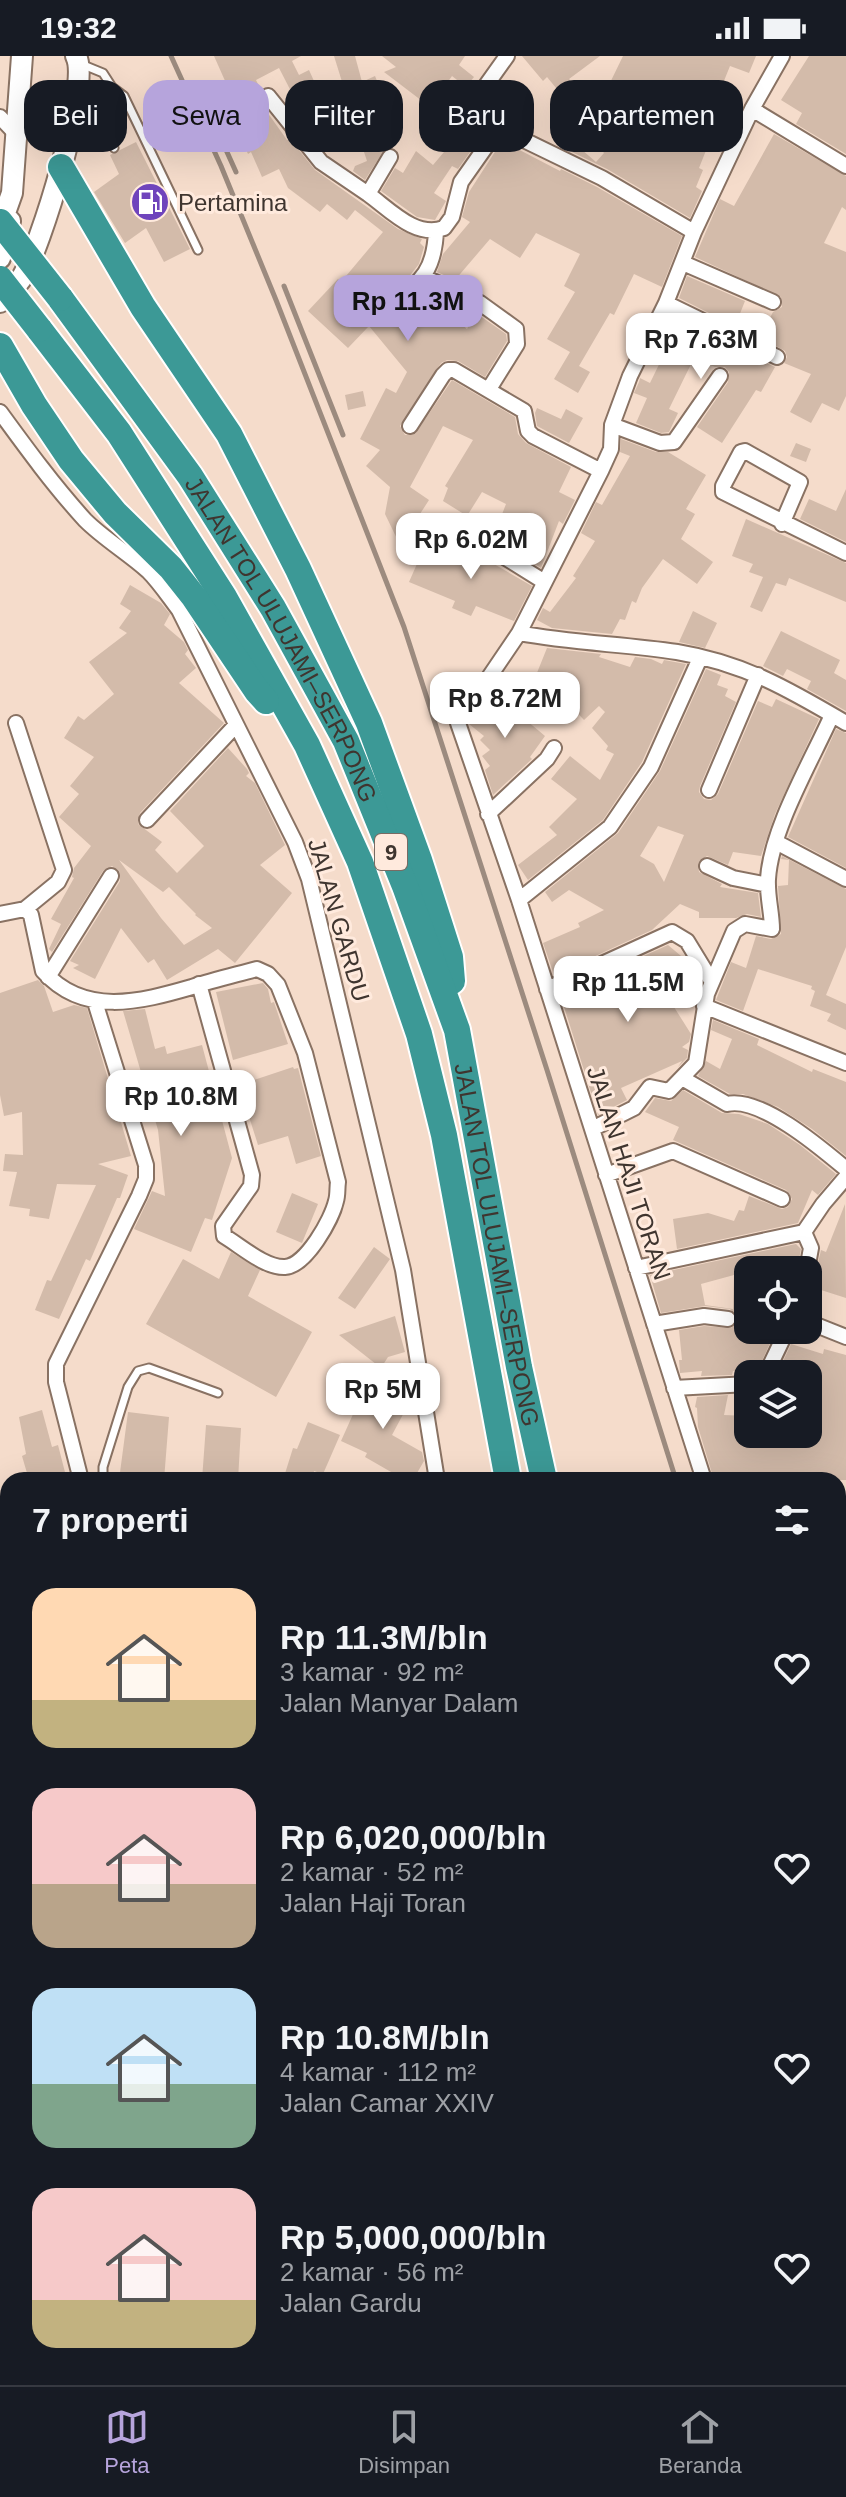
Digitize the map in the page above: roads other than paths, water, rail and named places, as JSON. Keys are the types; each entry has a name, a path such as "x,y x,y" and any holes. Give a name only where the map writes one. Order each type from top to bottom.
{"highway":[{"path":"61,167 143,307 229,434 298,569 363,709 419,860 450,957 457,1030"},
{"name":"JALAN TOL ULUJAMI–SERPONG","path":"0,225 60,298 190,476 273,608 339,728 405,886 457,1030 516,1352 542,1472"},
{"name":"JALAN TOL ULUJAMI–SERPONG","path":"0,279 119,433 224,597 307,745 360,862 419,1034 444,1135 507,1472"},
{"path":"0,346 71,460 115,513 171,568 210,619 257,691 307,745"}],"main road":[{"path":"0,258 10,219 25,60"},
{"path":"77,80 78,60"},
{"path":"0,302 21,278 32,255 65,152"},
{"path":"0,225 12,193"}],"street":[{"path":"490,80 507,56"},
{"name":"JALAN HAJI TORAN","path":"701,1472 519,900 458,723 519,633 601,471 612,445 612,425 630,376 666,303 694,232 752,109 782,56"},
{"path":"269,97 321,162 412,226 436,231 444,228 452,217 461,182 482,152"},
{"path":"752,109 846,166"},
{"path":"0,117 18,136"},
{"path":"534,145 602,178 694,232"},
{"path":"368,194 390,157"},
{"path":"385,309 424,277 435,251 436,231"},
{"path":"683,263 773,302"},
{"path":"424,277 480,303 516,329 517,344 489,389"},
{"path":"666,303 777,357"},
{"path":"410,426 448,370 454,370 524,411 528,431 533,436 601,471"},
{"path":"612,425 660,443 674,442 720,376"},
{"name":"JALAN GARDU","path":"0,412 46,474 86,520 146,570 179,610 295,842 309,879 403,1270 436,1472"},
{"path":"782,524 800,486 798,479 745,451 741,452 723,486 723,492 782,524 846,553"},
{"path":"461,530 543,581"},
{"path":"519,633 679,652 781,684 846,723"},
{"path":"519,900 610,827 651,767 700,658"},
{"path":"709,790 758,675"},
{"path":"592,1129 634,1108 650,1087 665,1092 682,1078 698,1058 704,1006 734,931 745,924 772,929 768,885 771,857 832,715"},
{"path":"0,914 25,909 58,882 64,870 16,723"},
{"path":"147,820 236,725"},
{"path":"488,814 547,759 554,748"},
{"path":"776,842 846,879"},
{"path":"707,866 733,878 768,885"},
{"path":"48,977 111,876"},
{"path":"25,909 31,915 38,958 48,977 75,996 95,1002 143,1001 199,984 257,969 278,985 305,1053 338,1182 336,1202 316,1244 293,1265 269,1264 222,1232 251,1186 252,1175 199,984"},
{"path":"547,989 672,932 687,941 712,982"},
{"path":"79,1472 56,1382 56,1364 109,1261 146,1179 146,1165 95,1002"},
{"path":"704,1006 846,1063"},
{"path":"682,1078 727,1104 738,1102 790,1126 846,1169"},
{"path":"606,1175 673,1151 782,1199"},
{"path":"636,1268 804,1232 846,1177"},
{"path":"804,1232 811,1248 810,1256"},
{"path":"654,1324 704,1316 728,1319"},
{"path":"822,1327 846,1337"},
{"path":"674,1388 734,1385"}],"lane":[{"path":"78,60 103,73 108,80"},
{"path":"127,102 198,250"},
{"path":"103,1472 128,1387 138,1371 149,1368 218,1393"}],"railway":[{"path":"171,56 221,166 276,300 404,627 673,1472"},
{"path":"227,152 236,172"},
{"path":"284,286 343,435"}],"place":[{"name":"Pertamina","path":"150,202"}]}
